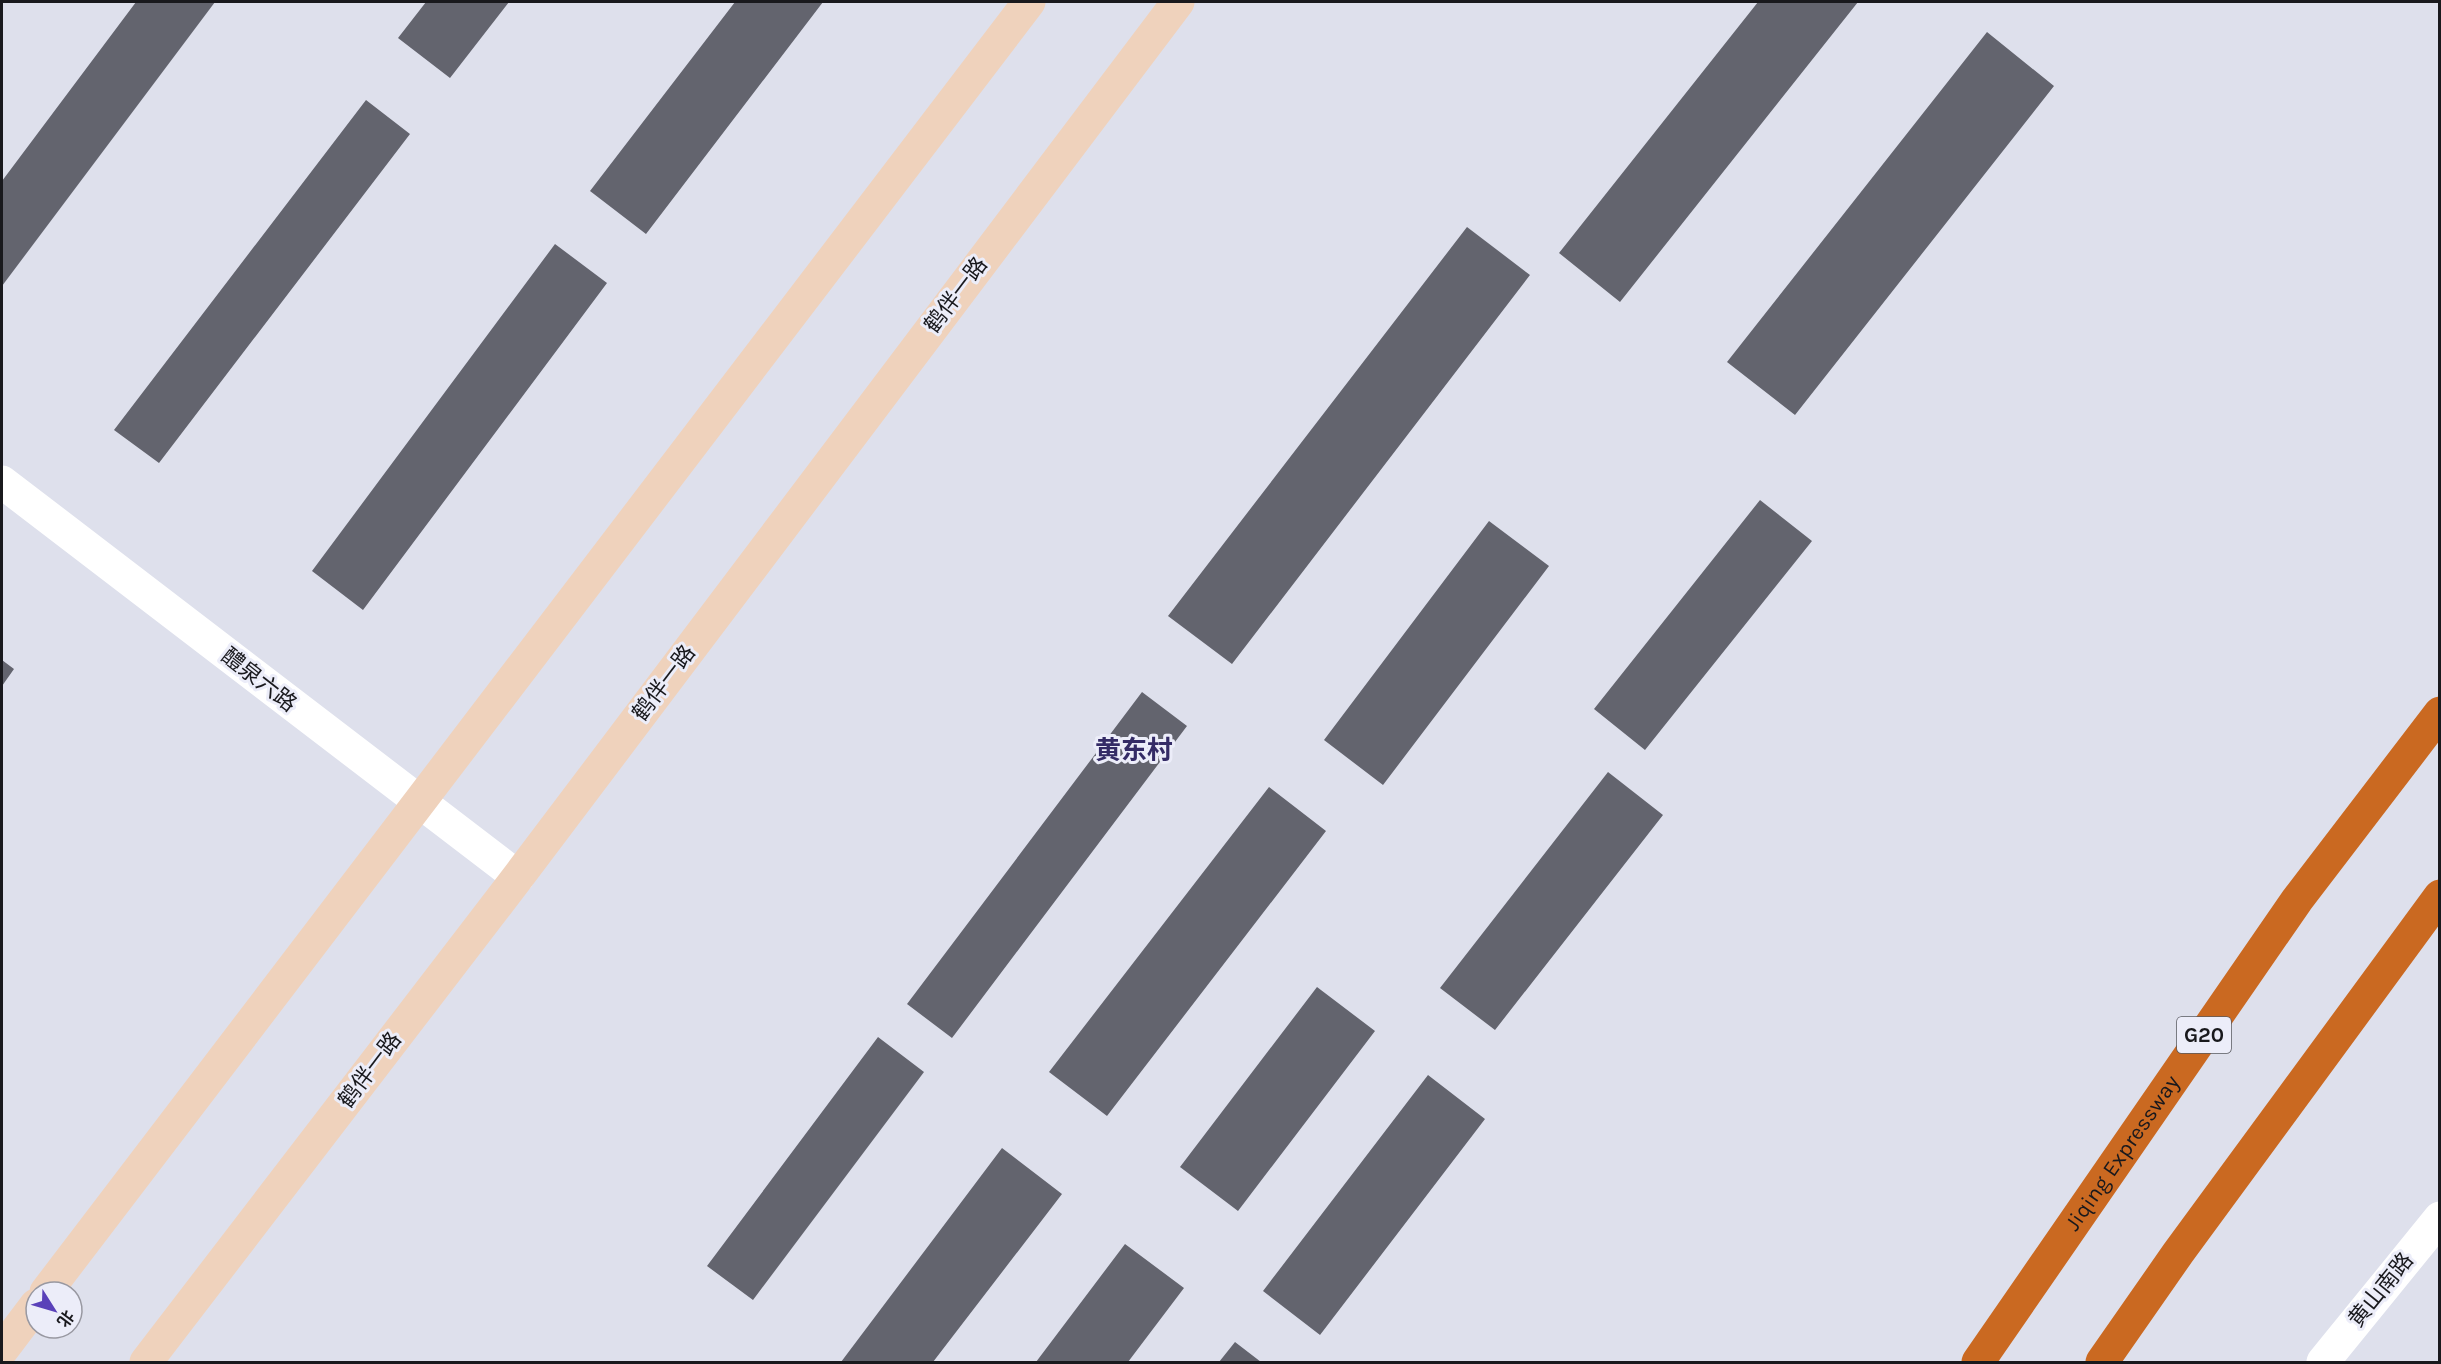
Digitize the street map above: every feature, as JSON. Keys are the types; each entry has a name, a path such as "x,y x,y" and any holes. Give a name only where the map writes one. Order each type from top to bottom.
{"highway":[{"name":"Jiqing Expressway","path":"1978,1362 2297,900 2439,713"},
{"path":"2102,1362 2178,1253 2439,896"}],"main road":[{"path":"55,1280 1029,2"},
{"name":"鹤伴一路","path":"146,1362 518,877 1178,2"},
{"path":"2,1350 24,1321"}],"street":[{"name":"醴泉六路","path":"2,482 518,877"},
{"name":"黄山南路","path":"2323,1362 2439,1218"}],"building":[{"path":"136,2 215,2 2,286 2,181"},
{"path":"426,2 509,2 450,78 398,38"},
{"path":"735,2 823,2 646,234 590,191"},
{"path":"1758,2 1858,2 1620,302 1559,253"},
{"path":"1987,32 2054,86 1795,415 1727,362"},
{"path":"366,100 410,134 159,463 114,430"},
{"path":"1467,227 1530,275 1232,664 1168,616"},
{"path":"555,244 607,283 363,610 312,571"},
{"path":"1760,500 1812,541 1645,750 1594,709"},
{"path":"1489,521 1549,566 1383,785 1324,740"},
{"path":"2,660 14,669 2,686"},
{"path":"1142,692 1187,726 952,1038 907,1004"},
{"path":"1608,772 1663,815 1495,1030 1440,988"},
{"path":"1269,787 1326,831 1107,1116 1049,1072"},
{"path":"1317,987 1375,1031 1238,1211 1180,1167"},
{"path":"878,1037 924,1072 753,1300 707,1266"},
{"path":"1428,1075 1485,1119 1320,1335 1263,1291"},
{"path":"1002,1148 1062,1194 933,1362 841,1362"},
{"path":"1125,1244 1184,1288 1128,1362 1036,1362"},
{"path":"1235,1342 1261,1362 1219,1362"}],"district":[{"name":"黄东村","path":"1134,750"}]}
